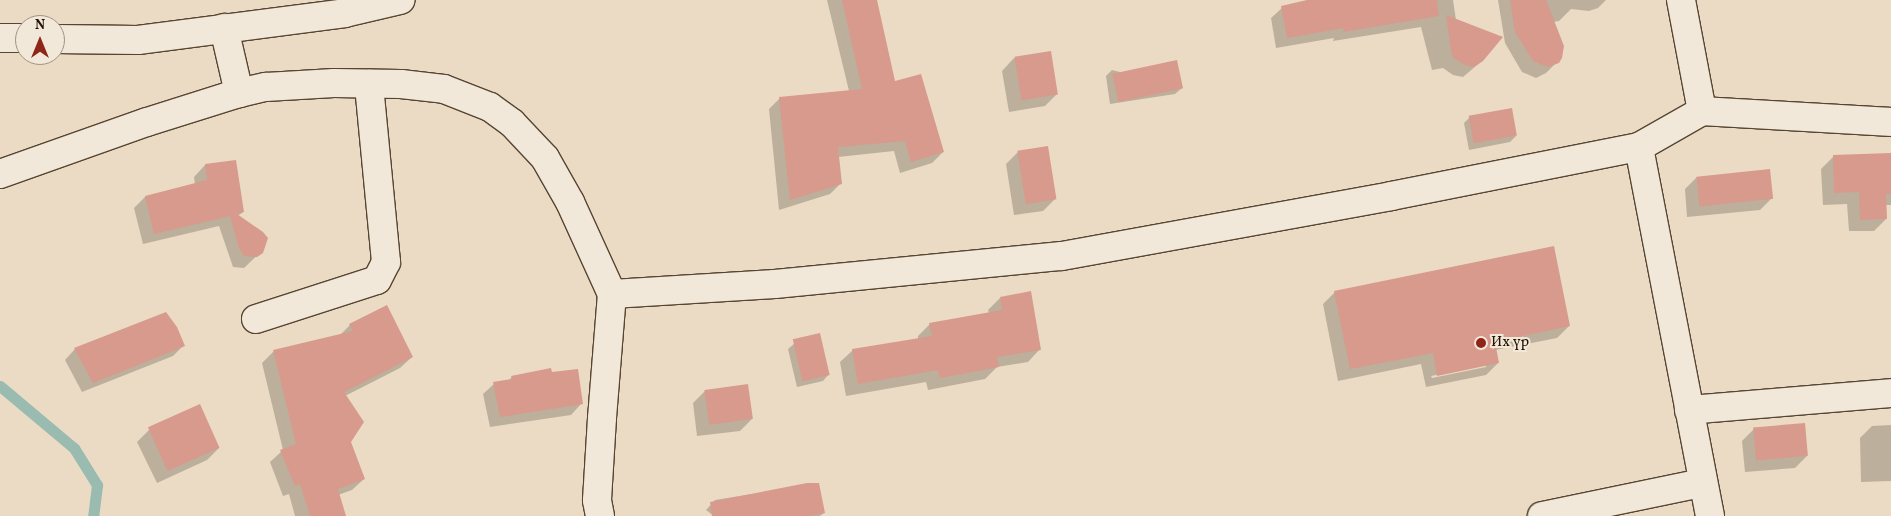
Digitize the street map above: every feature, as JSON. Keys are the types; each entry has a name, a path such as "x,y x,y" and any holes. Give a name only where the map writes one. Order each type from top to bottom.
{"street":[{"path":"65,39 138,40 224,28 343,6 400,0"},
{"path":"1681,0 1702,111"},
{"path":"224,28 239,93"},
{"path":"0,38 15,38"},
{"path":"0,174 146,122 239,93 293,84 369,84 444,89 490,107 512,123 545,158 570,202 612,294 602,418 598,500 600,516"},
{"path":"256,319 377,280 386,262 369,84"},
{"path":"612,294 775,284 1062,256 1391,196 1639,146 1702,111 1891,122"},
{"path":"1639,146 1702,484 1710,516"},
{"path":"1689,410 1891,393"},
{"path":"1542,516 1702,484"}],"building":[{"path":"842,0 877,0 895,81 921,74 944,152 911,162 905,141 838,147 842,184 790,200 779,97 862,89"},
{"path":"1307,0 1437,0 1439,16 1343,32 1344,28 1287,38 1281,6"},
{"path":"1510,0 1546,0 1564,46 1559,63 1548,67 1533,61 1515,32"},
{"path":"1446,15 1503,37 1483,61 1474,67 1464,65 1453,57"},
{"path":"1051,51 1058,94 1021,100 1014,57"},
{"path":"1177,60 1183,88 1118,102 1112,74"},
{"path":"1512,108 1517,136 1474,143 1469,116"},
{"path":"1048,146 1056,199 1026,204 1017,151"},
{"path":"1891,153 1891,194 1886,194 1887,219 1860,220 1859,192 1834,193 1833,155"},
{"path":"236,160 244,212 237,214 263,232 268,238 263,253 257,257 244,256 239,248 230,216 154,234 145,196 207,180 205,164"},
{"path":"1770,169 1773,199 1700,207 1696,177"},
{"path":"1554,246 1570,326 1495,342 1499,363 1437,376 1433,353 1350,369 1334,291"},
{"path":"1031,291 1041,350 997,357 999,367 940,378 938,370 858,384 852,349 932,336 929,323 1002,310 1000,297"},
{"path":"387,305 413,357 344,392 364,422 351,442 365,479 338,489 346,516 310,516 300,484 295,486 280,450 296,444 273,350 353,331 349,324"},
{"path":"166,312 177,327 185,346 93,383 74,348"},
{"path":"820,333 830,375 802,381 793,339"},
{"path":"551,368 552,372 578,369 583,404 500,417 493,382 512,379 511,376"},
{"path":"748,384 753,419 709,425 704,390"},
{"path":"200,404 220,448 167,471 148,427"},
{"path":"1805,423 1808,456 1756,460 1753,428"},
{"path":"807,483 819,483 825,513 810,516 712,516 710,502"}],"waterway":[{"path":"0,386 74,448 97,485 93,516"}],"place":[{"name":"Их үр","path":"1481,343"}]}
